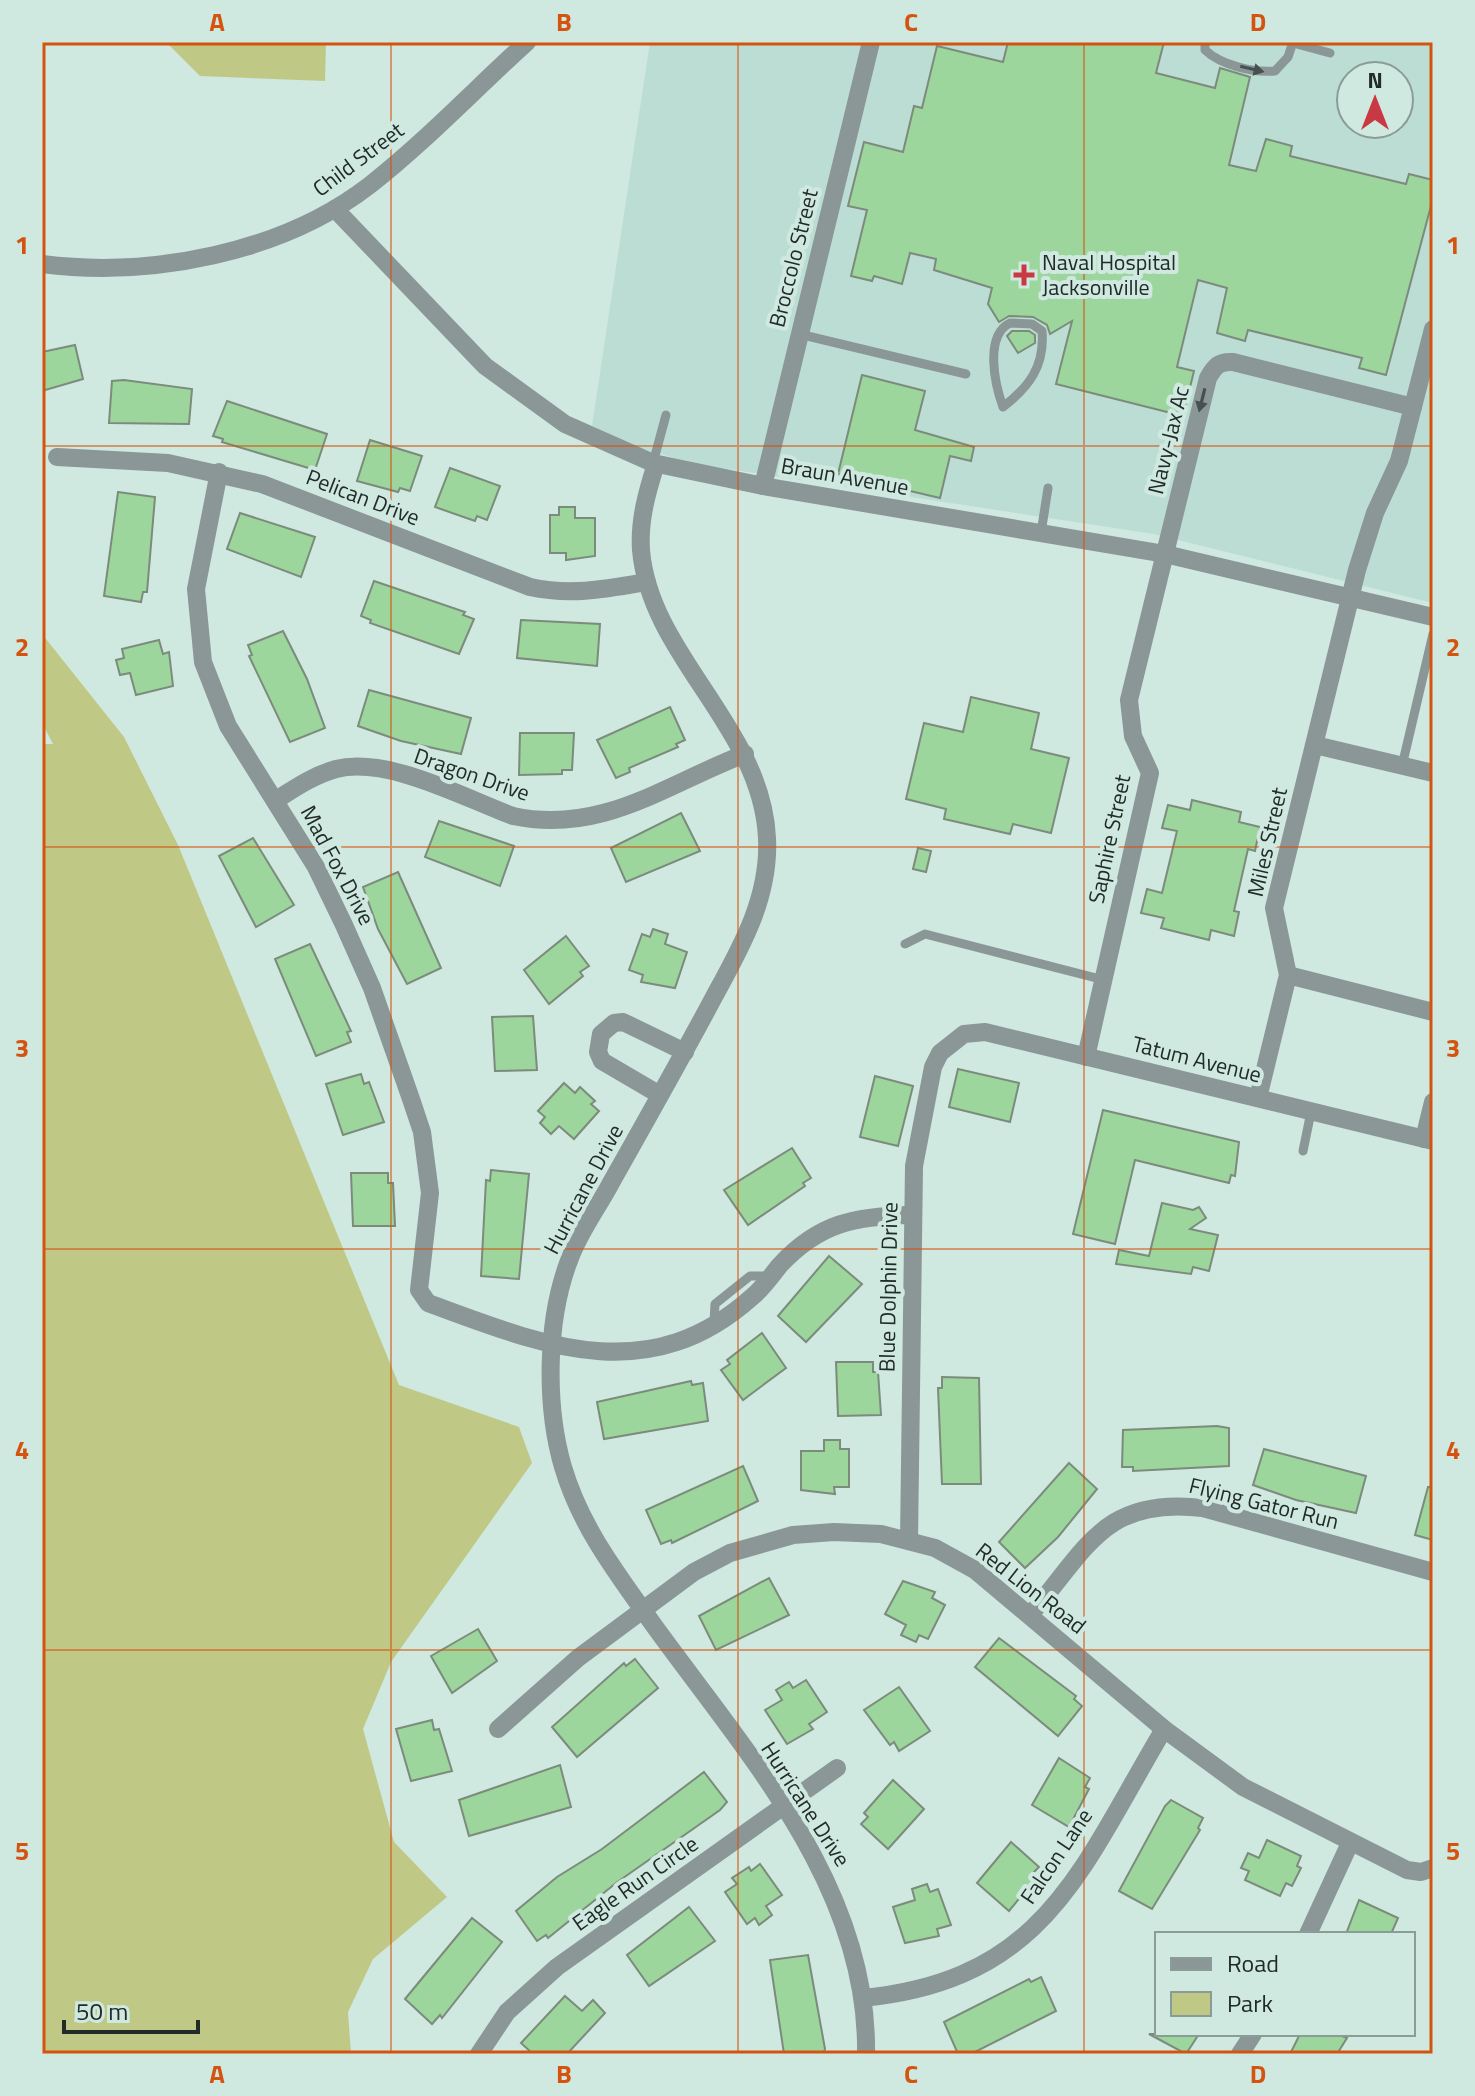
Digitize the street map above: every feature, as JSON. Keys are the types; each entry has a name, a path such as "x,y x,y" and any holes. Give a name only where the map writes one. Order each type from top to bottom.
{"street":[{"name":"Child Street","path":"42,264 121,268 176,262 290,231 335,209 414,148 527,42"},
{"name":"Broccolo Street","path":"763,486 871,42"},
{"name":"Braun Avenue","path":"335,209 485,366 565,424 654,463 763,486 1165,554 1433,617"},
{"path":"1350,597 1375,513 1399,461 1433,329"},
{"name":"Navy-Jax Ac","path":"1157,586 1208,378 1214,367 1223,362 1255,368 1413,407"},
{"name":"Pelican Drive","path":"57,457 168,463 219,472 262,484 530,587 558,593 584,593 647,582"},
{"name":"Hurricane Drive","path":"654,463 641,528 647,582 666,625 745,754 767,835 766,877 744,942 569,1259 551,1346 552,1413 564,1472 594,1542 783,1807 832,1889 847,1926 863,1998 866,2054"},
{"name":"Mad Fox Drive","path":"219,472 196,589 203,662 228,726 316,867 367,975 422,1132 430,1193 419,1290 428,1303 551,1346"},
{"name":"Saphire Street","path":"1086,1057 1150,773 1133,736 1129,700 1157,586"},
{"name":"Miles Street","path":"1258,1098 1288,975 1274,908 1350,597"},
{"path":"1315,745 1433,773"},
{"name":"Dragon Drive","path":"276,800 316,776 358,766 387,769 513,816 534,820 583,820 613,812 745,754"},
{"path":"1288,975 1433,1012"},
{"path":"660,1095 602,1061 598,1052 601,1034 614,1023 623,1022 685,1052"},
{"name":"Tatum Avenue","path":"951,1042 964,1034 985,1032 1429,1140"},
{"name":"Blue Dolphin Drive","path":"909,1540 914,1166 933,1067 951,1042"},
{"path":"1429,1140 1433,1102"},
{"path":"551,1346 601,1353 653,1350 678,1343 714,1325 755,1295 801,1245 843,1222 873,1215 911,1215"},
{"name":"Flying Gator Run","path":"1030,1615 1100,1532 1117,1518 1173,1505 1203,1508 1433,1572"},
{"name":"Red Lion Road","path":"498,1729 578,1658 694,1572 730,1553 764,1542 834,1532 909,1540 935,1548 975,1570 1164,1729 1243,1787 1407,1870 1421,1872 1433,1868"},
{"name":"Falcon Lane","path":"863,1998 955,1979 1007,1950 1035,1929 1056,1906 1077,1874 1164,1729"},
{"name":"Eagle Run Circle","path":"479,2054 507,2012 528,1991 837,1768"},
{"path":"1309,1932 1350,1843"},
{"path":"1240,2054 1252,2036"}],"lane":[{"path":"1205,42 1205,50 1215,59 1265,72 1275,71 1288,57 1293,43 1330,53"},
{"path":"1010,323 1032,324 1042,331 1033,379 1003,407 993,372 1001,332 1010,323"},
{"path":"799,334 966,374"},
{"path":"654,463 666,415"},
{"path":"1041,533 1048,488"},
{"path":"1402,766 1433,634"},
{"path":"905,944 925,934 1104,980"},
{"path":"1303,1151 1311,1112"}],"shaded area":[{"name":"Naval Hospital Jacksonville","path":"650,42 1433,42 1433,603 1154,534 695,464 637,447 592,426"}],"green space":[{"path":"166,42 326,42 325,81 200,76"},
{"path":"42,634 124,737 178,845 399,1385 519,1427 532,1463 391,1662 363,1729 394,1842 447,1897 373,1959 348,2012 351,2054 42,2054 42,744 53,744 42,723"}],"building":[{"path":"1008,42 1164,42 1156,73 1215,88 1220,68 1250,77 1229,165 1256,171 1266,139 1292,146 1290,156 1406,184 1409,174 1433,180 1432,202 1386,375 1359,368 1362,358 1248,330 1245,341 1217,333 1227,288 1198,280 1177,367 1194,371 1183,416 1056,384 1072,321 1050,334 1047,325 1033,317 1009,316 999,322 988,304 992,288 934,270 936,259 910,253 902,284 874,276 872,281 851,276 867,210 848,206 864,142 903,152 914,106 922,108 937,46 1003,62"},
{"path":"1012,331 1029,331 1035,335 1035,343 1018,353 1007,336"},
{"path":"75,345 83,379 42,391 42,352"},
{"path":"862,375 925,391 915,430 974,447 971,461 950,456 940,498 838,474"},
{"path":"112,381 192,389 189,424 109,423"},
{"path":"227,401 327,434 315,470 222,442 223,439 213,436"},
{"path":"370,440 422,456 410,491 400,488 398,492 357,481"},
{"path":"450,468 500,486 487,520 477,516 475,521 435,507"},
{"path":"118,492 155,497 147,592 143,592 141,602 104,596"},
{"path":"559,507 575,507 575,518 595,518 595,556 566,560 566,553 550,553 550,515 559,515"},
{"path":"240,513 315,537 301,577 227,549"},
{"path":"374,581 465,612 463,615 474,619 459,654 370,623 371,620 361,616"},
{"path":"521,620 600,624 597,666 517,658"},
{"path":"283,631 307,679 325,728 290,742 249,656 252,655 248,645"},
{"path":"159,640 163,654 169,652 173,686 136,695 130,673 120,675 116,660 124,658 122,649"},
{"path":"369,690 471,718 461,754 401,741 358,726"},
{"path":"971,697 1039,713 1031,749 1069,758 1051,833 1013,824 1010,834 944,819 946,809 906,799 924,723 963,732"},
{"path":"670,707 685,740 676,744 678,747 629,768 630,772 616,778 597,740"},
{"path":"520,733 574,733 572,770 562,770 562,774 519,775"},
{"path":"1192,800 1241,812 1239,822 1260,827 1255,851 1248,849 1234,911 1239,912 1234,936 1211,930 1209,940 1161,928 1164,918 1141,913 1147,889 1162,893 1177,831 1162,828 1168,805 1190,810"},
{"path":"681,813 700,851 626,882 611,848"},
{"path":"439,821 514,846 500,886 425,857"},
{"path":"253,838 294,905 256,927 219,856"},
{"path":"918,848 931,851 926,872 913,869"},
{"path":"398,872 441,968 407,984 378,929 363,887"},
{"path":"653,929 668,934 665,944 687,952 675,988 641,982 643,975 629,970 642,934 650,937"},
{"path":"566,936 589,966 580,972 583,976 549,1004 524,970"},
{"path":"310,944 351,1031 347,1032 351,1042 316,1056 275,959"},
{"path":"533,1016 537,1070 495,1071 492,1017"},
{"path":"958,1069 1019,1083 1010,1122 949,1107"},
{"path":"361,1074 364,1084 369,1082 384,1122 343,1135 326,1084"},
{"path":"875,1076 913,1086 898,1146 860,1137"},
{"path":"564,1083 575,1093 580,1087 595,1101 591,1104 599,1111 574,1139 559,1126 551,1134 540,1123 545,1117 538,1111"},
{"path":"1103,1110 1239,1142 1235,1176 1231,1175 1229,1183 1135,1160 1115,1244 1073,1234"},
{"path":"792,1148 811,1178 803,1183 805,1186 748,1225 724,1190"},
{"path":"491,1170 529,1174 519,1279 481,1276 486,1180 490,1181"},
{"path":"351,1173 388,1173 388,1183 393,1183 395,1226 353,1226"},
{"path":"1162,1203 1193,1210 1199,1207 1206,1218 1190,1229 1218,1235 1209,1271 1193,1267 1191,1274 1116,1264 1119,1250 1149,1256"},
{"path":"829,1256 862,1284 806,1342 778,1316"},
{"path":"762,1333 786,1368 743,1400 721,1370 730,1364 727,1360"},
{"path":"836,1362 873,1362 873,1372 878,1372 881,1415 838,1416"},
{"path":"942,1377 979,1378 981,1484 942,1484 938,1388 942,1388"},
{"path":"691,1381 692,1385 703,1383 708,1421 604,1439 597,1402"},
{"path":"1229,1428 1229,1466 1133,1471 1133,1467 1122,1467 1123,1430"},
{"path":"824,1440 840,1440 840,1449 849,1449 849,1487 834,1487 835,1494 801,1490 801,1451 824,1451"},
{"path":"1264,1449 1366,1476 1356,1513 1296,1500 1253,1485"},
{"path":"1069,1463 1097,1489 1058,1537 1025,1568 999,1542"},
{"path":"743,1466 758,1501 672,1543 671,1540 661,1544 646,1510"},
{"path":"1428,1487 1433,1487 1433,1540 1415,1535"},
{"path":"769,1578 789,1615 716,1650 699,1616"},
{"path":"903,1581 935,1592 932,1598 945,1605 928,1639 919,1635 916,1642 901,1635 906,1625 885,1614"},
{"path":"478,1629 497,1661 452,1693 431,1656"},
{"path":"999,1638 1076,1696 1074,1699 1082,1706 1058,1736 975,1667"},
{"path":"635,1659 658,1688 577,1757 552,1727 624,1663 626,1666"},
{"path":"806,1680 827,1712 809,1724 813,1729 787,1744 765,1710 782,1700 776,1690 789,1682 793,1688"},
{"path":"899,1687 930,1731 899,1751 894,1742 890,1745 864,1710"},
{"path":"432,1720 434,1730 439,1729 452,1771 411,1781 396,1729"},
{"path":"1059,1758 1090,1778 1085,1787 1089,1789 1069,1827 1032,1805"},
{"path":"560,1765 571,1807 469,1836 459,1800"},
{"path":"704,1772 727,1802 720,1810 616,1883 548,1938 546,1935 537,1941 516,1911 557,1877 602,1849"},
{"path":"893,1780 924,1809 888,1849 861,1824 868,1817 864,1813"},
{"path":"1171,1800 1203,1818 1198,1828 1200,1830 1152,1909 1119,1891"},
{"path":"1267,1840 1301,1856 1297,1866 1301,1868 1292,1886 1286,1883 1280,1896 1245,1880 1249,1871 1241,1868 1248,1853 1259,1858"},
{"path":"1011,1842 1039,1867 1032,1874 1036,1878 1009,1911 977,1883"},
{"path":"760,1864 782,1895 766,1906 772,1915 759,1925 755,1918 747,1924 725,1892 737,1884 732,1878"},
{"path":"927,1884 930,1892 938,1889 951,1925 937,1929 939,1936 905,1943 893,1907 915,1900 912,1889"},
{"path":"1359,1900 1398,1918 1392,1932 1347,1932"},
{"path":"689,1907 715,1941 649,1986 627,1955"},
{"path":"472,1918 502,1942 442,2018 440,2015 432,2024 405,1999"},
{"path":"808,1955 825,2049 823,2054 784,2054 770,1960"},
{"path":"1041,1977 1056,2011 971,2054 958,2054 944,2022 1029,1979 1031,1982"},
{"path":"565,1996 582,2011 593,2000 605,2013 567,2054 533,2054 521,2043"},
{"path":"1149,2034 1198,2036 1186,2054"},
{"path":"1299,2036 1347,2038 1337,2054 1290,2054"}],"place":[{"name":"Naval Hospital Jacksonville","path":"1024,275"}]}
